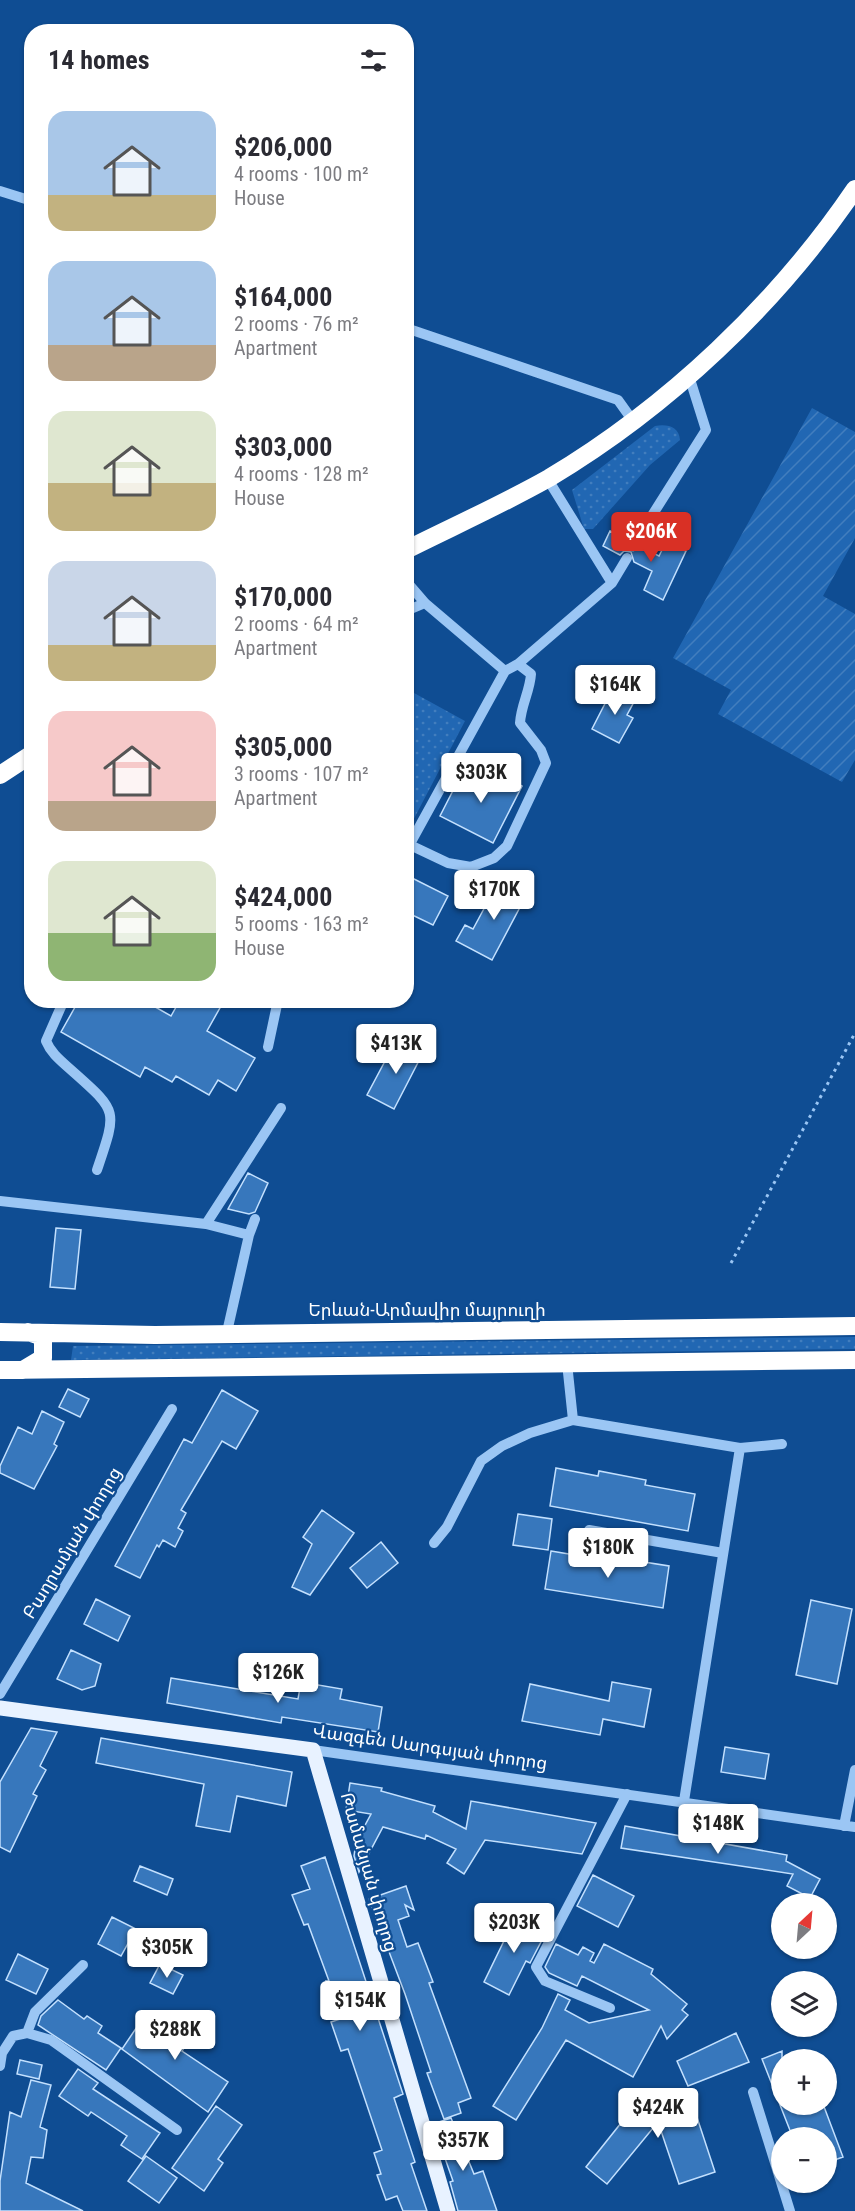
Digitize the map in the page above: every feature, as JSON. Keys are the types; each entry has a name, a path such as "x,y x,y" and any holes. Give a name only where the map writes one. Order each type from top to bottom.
{"highway":[{"path":"414,546 547,478 633,421 690,376 736,333 834,221 855,189"},
{"path":"0,775 24,759"},
{"name":"Երևան-Արմավիր մայրուղի","path":"0,1332 155,1335 226,1332 855,1326"},
{"path":"0,1327 33,1333 43,1340 43,1358 23,1370"},
{"path":"0,1370 855,1360"}],"main road":[{"name":"Վազգեն Սարգսյան փողոց","path":"0,1708 313,1750"},
{"name":"Թամանյան փողոց","path":"313,1750 448,2211"}],"street":[{"path":"0,191 24,198"},
{"path":"414,331 618,400 633,421"},
{"path":"634,544 706,430 690,376"},
{"path":"547,478 612,583"},
{"path":"414,837 505,671 518,663 612,583 627,558"},
{"path":"414,590 425,603 505,671"},
{"path":"414,608 425,603"},
{"path":"414,850 448,863 471,867 494,858 507,846 546,763 541,750 520,723 521,708 530,684 531,674 518,663"},
{"path":"60,1008 46,1041 51,1052 103,1098 111,1112 111,1131 97,1170"},
{"path":"268,1047 276,1008"},
{"path":"206,1224 281,1107"},
{"path":"0,1201 206,1224 249,1235"},
{"path":"226,1332 249,1235 255,1219"},
{"path":"567,1363 573,1420"},
{"name":"Բաղրամյան փողոց","path":"0,1694 172,1409"},
{"path":"434,1543 447,1527 481,1461 502,1446 530,1433 573,1420 740,1448 782,1444"},
{"path":"684,1801 740,1448"},
{"path":"589,1530 723,1553"},
{"name":"Վազգեն Սարգսյան փողոց","path":"313,1750 850,1826"},
{"path":"850,1826 855,1770"},
{"path":"610,2008 545,1981 536,1967 627,1794"},
{"path":"27,2033 35,2012 83,1965"},
{"path":"0,2066 2,2053 13,2036 27,2033 51,2040 177,2130"},
{"path":"753,2092 790,2211"}],"path":[{"path":"731,1263 855,1033"}],"shaded area":[{"path":"812,408 855,432 855,538 823,596 855,614 855,760 842,782 718,714 731,690 673,658"},
{"path":"655,426 672,427 680,440 650,465 593,529 584,529 572,490"},
{"path":"414,693 465,721 414,819"},
{"path":"855,1337 855,1349 71,1360 73,1346"}],"building":[{"path":"610,531 628,540 627,547 633,551 641,547 659,556 666,542 686,551 663,600 644,590 652,571 634,562 631,552 624,551 620,555 603,546"},
{"path":"613,688 635,700 627,715 633,718 619,743 592,729"},
{"path":"492,770 522,786 493,843 440,816 463,771 486,783"},
{"path":"414,879 448,896 433,925 414,916"},
{"path":"500,879 527,894 492,960 456,941 465,925 473,929"},
{"path":"74,1008 157,1008 171,1016 176,1008 220,1008 207,1031 255,1058 236,1091 218,1080 209,1095 176,1076 172,1082 145,1067 140,1077 61,1032"},
{"path":"413,1039 426,1047 394,1109 367,1095 392,1048 405,1054"},
{"path":"248,1173 268,1183 255,1212 249,1214 228,1209"},
{"path":"56,1228 81,1230 75,1289 50,1287"},
{"path":"68,1389 89,1399 80,1417 59,1407"},
{"path":"222,1390 258,1411 236,1449 222,1441 181,1510 186,1513 178,1528 183,1531 175,1547 163,1540 159,1547 157,1545 140,1578 115,1566 184,1439 192,1443"},
{"path":"42,1411 64,1422 54,1444 57,1446 34,1489 0,1473 0,1466 18,1427 32,1434"},
{"path":"556,1468 598,1476 599,1471 646,1480 645,1485 695,1494 688,1531 550,1506"},
{"path":"322,1510 354,1533 310,1595 292,1587 312,1544 303,1537"},
{"path":"518,1514 552,1519 548,1550 513,1545"},
{"path":"381,1542 398,1563 367,1588 350,1568"},
{"path":"551,1551 599,1559 599,1555 669,1566 663,1608 545,1589"},
{"path":"96,1599 130,1616 118,1641 84,1624"},
{"path":"811,1600 852,1609 837,1684 796,1675"},
{"path":"71,1650 101,1664 95,1686 82,1690 57,1679"},
{"path":"171,1678 298,1699 301,1682 342,1689 340,1699 382,1707 378,1732 282,1717 281,1723 167,1703"},
{"path":"612,1682 651,1689 644,1727 603,1719 600,1735 522,1721 530,1684 609,1701"},
{"path":"31,1728 57,1732 40,1766 46,1770 33,1794 37,1796 10,1852 0,1847 0,1782"},
{"path":"101,1738 292,1772 286,1806 237,1796 230,1832 196,1826 204,1784 96,1763"},
{"path":"725,1747 769,1754 765,1779 721,1772"},
{"path":"350,1783 382,1788 381,1791 435,1806 433,1812 466,1829 471,1801 596,1823 582,1854 485,1840 464,1874 447,1863 456,1849 426,1835 425,1839 383,1827 359,1872 354,1856 356,1842 371,1814 346,1810"},
{"path":"625,1826 787,1855 786,1861 820,1879 813,1893 800,1893 787,1886 793,1874 621,1848"},
{"path":"325,1857 403,2094 394,2098 415,2162 411,2164 427,2211 403,2211 397,2196 386,2200 377,2175 381,2174 374,2153 382,2150 348,2049 341,2051 331,2022 340,2019 326,1981 329,1981 308,1924 304,1925 292,1895 310,1889 301,1866"},
{"path":"140,1866 173,1879 167,1895 134,1881"},
{"path":"593,1875 634,1896 618,1927 577,1906"},
{"path":"406,1886 414,1910 405,1905 409,1916 398,1920 407,1947 418,1943 433,1982 429,1983 471,2098 458,2103 461,2113 444,2119 427,2073 431,2072 405,1994 369,1899"},
{"path":"517,1914 542,1927 537,1935 543,1938 530,1963 526,1961 509,1995 484,1982"},
{"path":"112,1917 136,1929 121,1956 98,1944"},
{"path":"556,1944 578,1955 583,1947 594,1953 590,1961 594,1963 604,1944 653,1969 651,1974 687,2004 682,2010 688,2015 667,2039 661,2026 633,2077 566,2040 516,2120 493,2106 542,2028 558,1994 570,2000 565,2010 589,2023 649,2010 582,1976 577,1986 549,1973 545,1967"},
{"path":"18,1954 48,1969 36,1994 6,1980"},
{"path":"160,1964 183,1975 173,1994 150,1983"},
{"path":"58,2000 84,2019 87,2016 102,2026 98,2033 121,2048 106,2070 38,2025 41,2016"},
{"path":"163,2014 193,2034 182,2051 228,2082 208,2112 122,2049 141,2021 153,2030"},
{"path":"736,2033 749,2062 688,2086 677,2061"},
{"path":"771,2055 771,2082 762,2059"},
{"path":"20,2060 42,2065 39,2079 17,2074"},
{"path":"78,2069 98,2083 93,2089 160,2133 142,2159 121,2145 127,2136 91,2112 88,2116 59,2096"},
{"path":"31,2080 51,2085 40,2127 47,2130 43,2158 31,2157 26,2183 83,2211 0,2211 0,2181 10,2112 21,2117"},
{"path":"688,2090 715,2172 679,2184 658,2122 607,2184 586,2167 633,2108"},
{"path":"216,2106 242,2125 218,2159 223,2163 204,2191 172,2168"},
{"path":"784,2115 827,2115 832,2127 789,2127"},
{"path":"451,2118 474,2174 483,2171 497,2211 458,2211 450,2182 453,2181 433,2124"},
{"path":"837,2141 843,2157 837,2159"},
{"path":"146,2156 177,2178 159,2203 128,2181"}]}
